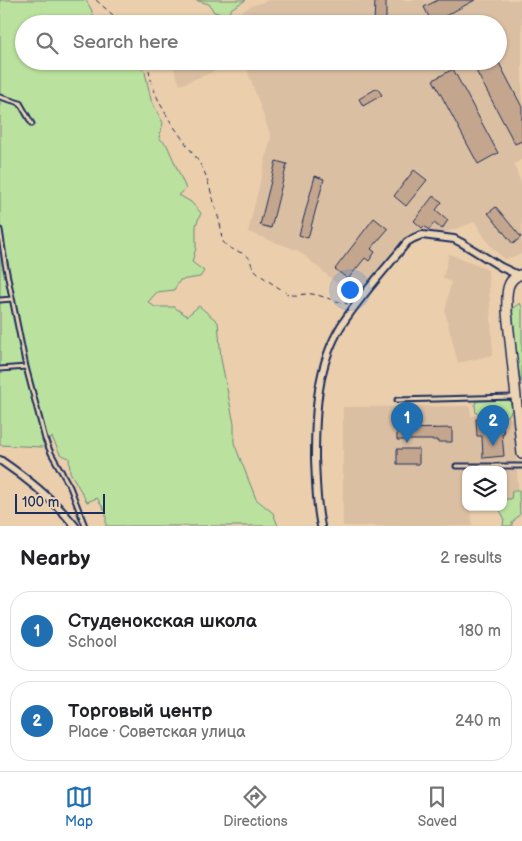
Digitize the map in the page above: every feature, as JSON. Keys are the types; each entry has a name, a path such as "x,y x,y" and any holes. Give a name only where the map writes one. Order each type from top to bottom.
{"street":[{"path":"321,526 316,470 316,410 320,385 332,344 341,326 358,302 408,242 422,235 462,243 488,259 520,274"},
{"path":"520,274 511,280 507,293 507,312 522,454"},
{"path":"0,460 36,486 63,511 75,526"}],"lane":[{"path":"0,97 20,103 32,124"},
{"path":"0,230 26,366 45,439 70,486 85,526"},
{"path":"0,300 12,299"},
{"path":"0,369 26,366"},
{"path":"397,400 516,397"},
{"path":"456,466 522,466"}],"path":[{"path":"96,0 113,15"},
{"path":"150,70 159,104 199,161 206,176 224,243 248,256 253,268 292,296 309,294 345,303 358,302"}],"shaded area":[{"path":"269,0 522,0 522,159 514,164 522,186 522,254 504,259 489,244 475,222 444,233 412,233 354,298 299,251 248,232 271,137 247,70 507,70 507,15 236,15 251,6"},
{"path":"174,70 218,70 180,85"},
{"path":"449,254 488,270 493,355 458,363 445,312 451,282 443,278"},
{"path":"470,406 471,416 498,413 502,416 508,416 514,421 519,503 507,503 507,466 462,466 462,511 471,511 472,526 343,526 343,407"}],"green space":[{"path":"0,0 86,0 93,15 15,15 15,70 143,70 145,72 151,100 163,123 159,138 167,145 186,189 179,195 191,202 201,213 196,225 196,248 192,262 204,271 200,277 180,280 174,290 157,292 148,302 155,307 174,307 187,316 199,306 218,322 221,359 234,424 234,443 256,499 273,513 278,526 106,526 106,512 97,498 87,502 70,472 69,458 60,454 52,437 43,447 0,445"},
{"path":"195,0 246,0 232,8 227,15 214,12 209,4"},
{"path":"520,303 522,307 522,382 512,326 513,308"},
{"path":"510,400 512,410 508,416 502,416 498,413 479,415 476,413 476,401"},
{"path":"512,491 519,491 520,514 512,523 512,526 503,526 504,518 500,511 507,511 507,499 511,499"}],"building":[{"path":"375,0 386,0 386,15 374,15"},
{"path":"438,0 475,0 447,15 428,15 424,7"},
{"path":"454,70 498,153 478,164 433,80"},
{"path":"476,70 503,70 522,107 522,141 515,144"},
{"path":"377,88 382,95 363,106 359,99"},
{"path":"276,161 287,164 271,228 260,225"},
{"path":"414,170 427,180 406,206 394,196"},
{"path":"315,176 324,179 308,238 299,235"},
{"path":"433,196 442,202 436,210 448,220 442,229 434,223 429,230 424,226 422,228 414,221"},
{"path":"496,207 521,237 513,244 488,213"},
{"path":"374,218 388,229 371,249 375,252 369,261 365,258 348,279 335,269"},
{"path":"498,417 499,427 503,427 504,456 483,458 482,436 477,436 476,419"},
{"path":"452,428 452,442 397,440 397,429"},
{"path":"397,449 419,449 419,464 397,464"}],"place":[{"name":"Студенокская школа","path":"407,443"},
{"name":"Торговый центр","path":"493,446"}]}
